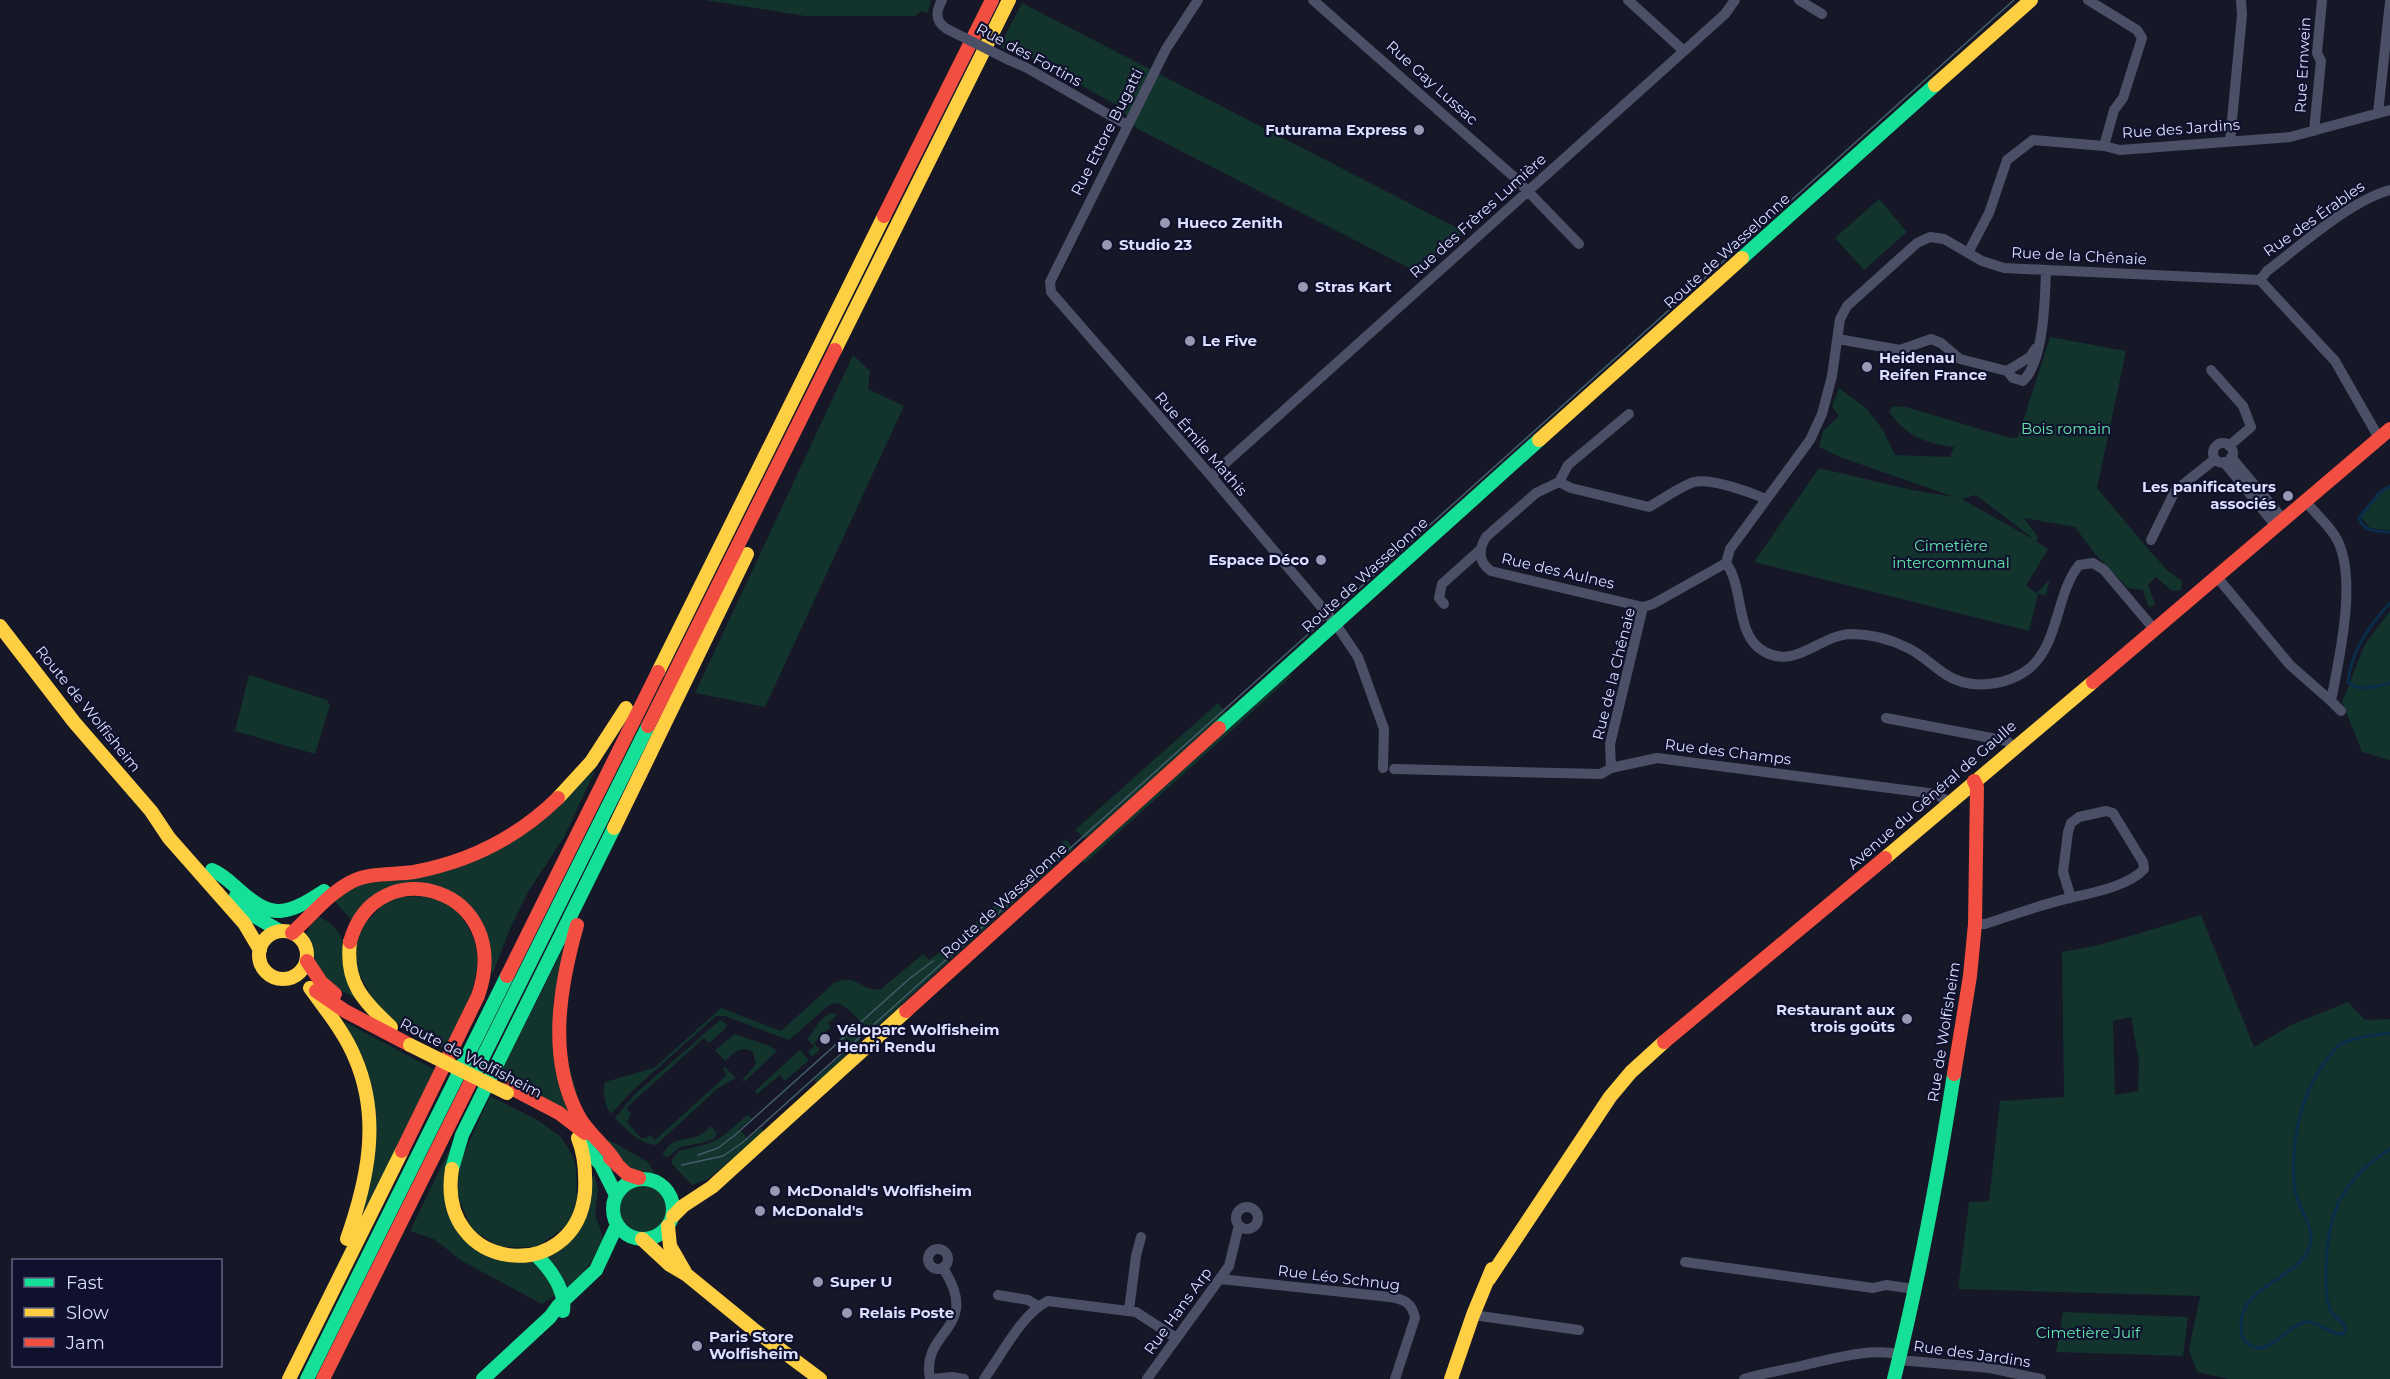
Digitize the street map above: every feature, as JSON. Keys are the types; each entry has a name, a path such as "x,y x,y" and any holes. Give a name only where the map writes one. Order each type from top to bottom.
{"main road":[{"path":"307,1379 992,0"},
{"path":"323,1379 1008,0"},
{"name":"Route de Wasselonne","path":"670,1221 683,1206 702,1195 1335,623 2031,0"},
{"path":"578,1138 584,1155 586,1179 583,1211 567,1238 536,1256 517,1257 492,1252 470,1237 461,1226 451,1204 450,1192 455,1155 462,1135 672,712 749,550 852,315"},
{"name":"Avenue du Général de Gaulle","path":"1452,1379 1473,1315 1489,1279 1610,1097 1631,1072 1668,1038 2385,433"},
{"path":"286,932 298,936 306,947 307,961 299,973 285,979 278,979 265,971 259,957 267,937 286,932 327,898 354,881 444,865 481,850 522,828 568,791 604,746 714,542 763,462"},
{"name":"Route de Wolfisheim","path":"0,626 74,722 152,811 175,831 254,916 286,932"},
{"path":"618,1166 608,1148 586,1128 570,1100 561,1054 560,1015 570,947 589,894 643,782 672,712"},
{"name":"Rue de Wolfisheim","path":"1894,1379 1915,1288 1944,1137 1970,976 1975,924 1977,788 1974,781"},
{"name":"Route de Wolfisheim","path":"152,811 169,838 244,923 260,950"},
{"path":"212,870 222,874 258,906 273,912 285,913 353,875 442,860 522,828"},
{"path":"289,1379 475,1003 481,986 485,970 485,954 477,926 463,907 433,890 410,889 386,896 366,910 352,932 348,958 352,980 369,1005 391,1027"},
{"name":"Route de Wolfisheim","path":"307,961 321,982 333,993 365,1014 391,1027 411,1042"},
{"name":"Route de Wolfisheim","path":"285,979 310,988 345,1011 572,1121 627,1174 639,1178"},
{"path":"283,1379 341,1257 364,1187 371,1148 370,1110 359,1067 342,1033 310,988"},
{"name":"Route de Wolfisheim","path":"508,1090 578,1138 605,1169 616,1195"},
{"path":"570,1100 584,1110 598,1126"},
{"path":"723,1176 691,1189 677,1190 666,1188 651,1179 639,1178 628,1182 616,1195 613,1208 617,1225 626,1233 656,1250 670,1266 687,1275 753,1329 820,1379"},
{"path":"666,1188 674,1205 670,1221 670,1246 687,1275"},
{"path":"559,1309 594,1283 621,1249 639,1239 659,1235 670,1221"},
{"path":"483,1379 559,1309 596,1270 617,1225"},
{"path":"536,1256 547,1264 559,1309"}],"street":[{"name":"Rue des Fortins","path":"942,0 937,9 937,18 941,26 1027,68 1127,125"},
{"name":"Rue Ettore Bugatti","path":"1050,282 1166,49 1198,0"},
{"name":"Rue Gay Lussac","path":"1313,0 1529,190 1580,244"},
{"path":"1628,0 1684,51"},
{"name":"Rue des Frères Lumière","path":"1211,476 1725,14 1735,0"},
{"path":"1799,0 1822,14"},
{"path":"2088,0 2137,30 2142,38 2123,98 2114,110 2104,146"},
{"path":"2230,141 2242,15 2241,0"},
{"name":"Rue Ernwein","path":"2314,131 2321,61 2318,53 2322,0"},
{"path":"2378,113 2390,2"},
{"name":"Rue des Jardins","path":"1968,253 1989,213 2007,160 2033,140 2104,146 2120,150 2290,137 2390,110"},
{"name":"Rue des Érables","path":"2260,280 2267,271 2355,205 2373,194 2390,190"},
{"name":"Rue de la Chênaie","path":"1611,768 1610,744 1643,607 1653,604 1726,563 1730,549 1810,440 1822,414 1832,376 1840,319 1847,306 1917,243 1930,237 1944,239 1982,261 2004,268 2260,280"},
{"path":"1838,339 1900,350 1931,339 1941,343 1960,359 2007,371 2013,378 2023,381 2030,375 2044,322 2046,270"},
{"path":"2260,280 2336,361 2385,433"},
{"name":"Rue Émile Mathis","path":"1050,282 1051,292 1335,623 1358,657 1384,729 1389,769"},
{"path":"2007,371 2030,357 2038,345"},
{"path":"2211,370 2243,405 2251,427 2229,446"},
{"path":"1629,414 1568,465 1559,482 1571,488 1649,507 1693,483 1704,481 1754,493 1766,499"},
{"path":"2151,540 2175,491 2223,459 2232,452 2224,443 2213,450 2223,459 2279,522"},
{"name":"Rue des Aulnes","path":"1444,604 1439,598 1442,584 1480,550 1486,537 1536,493 1559,482"},
{"path":"2305,501 2335,536 2342,553 2346,573 2340,651 2331,701"},
{"name":"Rue des Aulnes","path":"1480,550 1482,563 1491,571 1643,607"},
{"path":"1726,563 1732,571 1746,629 1754,645 1780,658 1796,656 1827,641 1849,634 1877,636 1910,649 1948,676 1963,682 1986,685 2012,679 2031,666 2046,646 2068,581 2079,565 2093,563 2104,570 2154,629"},
{"path":"2217,577 2290,665 2341,711"},
{"path":"1886,718 2007,741 2014,747"},
{"name":"Rue des Champs","path":"1389,769 1601,774 1611,768 1657,758 1935,794 1949,802"},
{"path":"1975,924 1985,924 2114,886 2139,874 2144,869 2143,862 2113,813 2106,811 2079,818 2071,823 2063,872 2071,897"},
{"name":"Rue Hans Arp","path":"1147,1379 1229,1266 1239,1225"},
{"path":"1129,1310 1136,1256 1141,1237"},
{"path":"1686,1262 1873,1288 1886,1285 1915,1288"},
{"path":"943,1268 952,1281 957,1307 954,1321 931,1352 928,1366 932,1379 952,1377 964,1379"},
{"name":"Rue Léo Schnug","path":"1220,1279 1389,1297 1407,1302 1414,1311 1415,1318 1395,1379"},
{"path":"998,1295 1028,1300 1038,1306"},
{"path":"984,1379 1038,1306 1048,1301 1129,1310 1154,1322 1176,1338"},
{"path":"1473,1315 1579,1330"},
{"name":"Rue des Jardins","path":"1744,1379 1833,1357 1882,1352 1900,1357 1990,1368 2041,1379"}],"green space":[{"path":"705,0 931,0 928,13 921,11 915,16 805,16"},
{"path":"1022,3 1465,232 1421,274 1136,128 1121,108 1033,58 999,47"},
{"path":"1879,199 1907,232 1864,270 1835,238"},
{"path":"2050,337 2126,351 2097,488 2168,571 2182,581 2181,590 2172,591 2156,577 2148,585 2155,604 2149,608 2143,590 2128,588 2095,554 2075,527 2024,518 2038,537 2036,541 2048,549 2026,586 2037,593 2050,579 2046,595 2038,594 2029,631 1754,562 1819,468 1912,490 1954,497 1840,457 1819,447 1823,431 1839,416 1832,406 1839,388 1866,408 1883,430 1895,455 1950,457 1954,447 1925,441 1909,432 1889,411 1893,406 1906,407 2010,438 2018,437","holes":["1976,495 2031,538 1962,499"]},
{"path":"853,355 870,371 868,389 904,406 765,707 695,693"},
{"path":"2390,484 2390,530 2370,528 2360,516"},
{"path":"2390,611 2390,760 2362,752 2342,702 2365,644"},
{"path":"1290,674 1291,676 1282,685 1085,863 1081,861"},
{"path":"249,675 327,700 330,705 315,754 235,731"},
{"path":"1218,703 1228,715 1085,839 1075,830"},
{"path":"595,771 564,837 528,892 492,975 487,936 429,885 351,920 334,900 355,883 473,859"},
{"path":"1066,839 1073,849 871,1032 848,1009 838,1003 829,1005 789,1040 725,1016 716,1016 631,1092 611,1114 609,1111 604,1094 605,1082 654,1068 721,1008 781,1031 834,983 848,980 868,988 881,989 923,954 929,960 959,938"},
{"path":"424,896 446,903 453,908 468,927 475,942 476,974 472,989 446,1050 414,1036 378,1008 356,968 356,946 364,924 382,906 402,897"},
{"path":"2201,915 2254,1047 2291,1025 2348,1002 2365,1020 2390,1019 2390,1379 2229,1379 2197,1372 2189,1350 2200,1296 1958,1289 1969,1202 1989,1201 2000,1101 2064,1097 2062,952 2099,945","holes":["2131,1017 2139,1062 2138,1091 2115,1095 2113,1021"]},
{"path":"320,917 330,923 343,941 350,964 356,999 325,979 313,962 305,935 314,920"},
{"path":"565,945 553,1003 586,1129 552,1103 499,1076"},
{"path":"832,1013 837,1015 828,1023 831,1027 814,1043 820,1050 812,1057 808,1052 814,1046 807,1039 821,1020"},
{"path":"720,1020 727,1024 725,1029 709,1043 704,1038 626,1108 631,1114 627,1122 641,1138 650,1135 655,1140 727,1075 723,1069 725,1067 736,1078 718,1088 656,1145 644,1142 633,1135 615,1118 634,1095"},
{"path":"345,1022 435,1070 362,1218 372,1164"},
{"path":"852,1027 859,1035 860,1041 818,1084 814,1080 848,1050 845,1047 840,1052 836,1047 841,1042 838,1039"},
{"path":"735,1034 770,1046 777,1051 744,1082 742,1080 756,1064 753,1052 741,1049 725,1061 715,1050"},
{"path":"800,1050 809,1060 785,1081 780,1075 757,1094 755,1091"},
{"path":"490,1096 539,1121 561,1137 573,1156 576,1168 577,1202 567,1226 535,1248 502,1248 472,1230 457,1194 460,1162"},
{"path":"747,1115 752,1118 739,1129 748,1139 761,1128 765,1132 708,1179 692,1185 672,1164 672,1159 679,1151 710,1143 723,1136"},
{"path":"711,1126 717,1133 715,1138 680,1147 668,1157 662,1156 668,1146 679,1140 699,1136"},
{"path":"455,1138 444,1178 473,1247 564,1247 594,1174 598,1189 595,1215 604,1239 592,1261 579,1277 542,1304 462,1261 434,1239 410,1231"},
{"path":"607,1139 648,1162 655,1174 627,1169"},
{"path":"643,1185 660,1192 667,1209 660,1226 643,1233 626,1226 619,1209 626,1192"},
{"name":"Cimetière Juif","path":"2063,1312 2188,1317 2183,1356 2056,1352"}],"waterway":[{"path":"2390,486 2380,492 2359,518 2368,529 2390,532"},
{"path":"2390,603 2357,649 2348,682 2362,688 2390,683"},
{"path":"2390,1033 2359,1038 2340,1045 2321,1067 2312,1083 2300,1118 2294,1155 2295,1190 2310,1229 2311,1241 2306,1254 2297,1264 2261,1290 2243,1311 2241,1332 2246,1342 2261,1348 2305,1322 2315,1323 2334,1333 2343,1334 2346,1328 2331,1311 2326,1286 2327,1249 2334,1215 2348,1186 2359,1173 2390,1149"}],"tram line":[{"path":"682,1165 723,1156 742,1143 2014,0"},
{"path":"698,1155 718,1148 735,1135 909,979 933,961"}],"traffic: fast":[{"path":"1742,258 1935,85"},
{"path":"1219,728 1539,440"},
{"path":"472,1079 648,726"},
{"path":"452,1169 462,1135 614,828"},
{"path":"212,870 226,878 250,899 271,910 290,909 324,891"},
{"path":"236,896 254,916 280,931"},
{"path":"307,1379 507,976"},
{"path":"1894,1379 1912,1304 1954,1074"},
{"path":"580,1140 601,1165 616,1195"},
{"path":"637,1179 649,1179 665,1187 671,1197 673,1209 671,1221 665,1231 649,1239 637,1239 621,1231 613,1215 613,1203 621,1187 637,1179"},
{"path":"483,1379 550,1317 558,1306 596,1270 617,1225"},
{"path":"536,1255 547,1267 559,1288 563,1311"}],"traffic: slow":[{"path":"835,350 1009,0"},
{"path":"1935,85 2031,0"},
{"path":"658,672 884,216"},
{"path":"1539,440 1742,258"},
{"path":"614,828 747,554"},
{"path":"0,626 74,722 151,811 169,838 244,923 260,950"},
{"path":"1885,858 2093,682"},
{"path":"558,798 591,762 626,708"},
{"path":"278,931 288,931 300,938 307,950 307,955 307,960 300,972 288,979 278,979 263,968 259,960 259,950 270,935 278,931"},
{"path":"350,942 350,969 353,980 364,999 391,1027"},
{"path":"310,988 351,1049 363,1081 368,1103 369,1148 366,1171 347,1239"},
{"path":"673,1216 683,1206 712,1187 906,1011"},
{"path":"1489,1279 1610,1097 1631,1072 1664,1042"},
{"path":"410,1045 507,1093"},
{"path":"452,1169 452,1204 464,1230 484,1247 509,1255 534,1254 558,1243 576,1223 585,1192 584,1158 578,1138"},
{"path":"289,1379 402,1151"},
{"path":"668,1226 670,1246 685,1272"},
{"path":"642,1239 670,1265 687,1275 753,1329 820,1379"},
{"path":"1451,1379 1492,1269"}],"traffic: jam":[{"path":"884,216 992,0"},
{"path":"648,726 835,350"},
{"path":"2093,682 2390,429"},
{"path":"507,976 658,672"},
{"path":"906,1011 1219,728"},
{"path":"1954,1074 1970,976 1975,924 1977,787 1974,781"},
{"path":"292,933 327,899 351,882 373,875 414,872 454,862 509,836 543,812 558,798"},
{"path":"1664,1042 1885,858"},
{"path":"350,942 364,913 386,895 412,889 438,893 461,906 478,928 484,959 478,996 402,1151"},
{"path":"577,925 562,996 560,1021 562,1069 568,1093 582,1122 609,1152 618,1166"},
{"path":"307,961 321,982 335,994"},
{"path":"316,991 345,1011 410,1045"},
{"path":"323,1379 472,1079"},
{"path":"509,1087 559,1113 585,1133"},
{"path":"610,1158 627,1174 639,1178"}],"place":[{"name":"Futurama Express","path":"1419,130"},
{"name":"Hueco Zenith","path":"1165,223"},
{"name":"Studio 23","path":"1107,245"},
{"name":"Stras Kart","path":"1303,287"},
{"name":"Le Five","path":"1190,341"},
{"name":"Heidenau Reifen France","path":"1867,367"},
{"name":"Les panificateurs associés","path":"2288,496"},
{"name":"Espace Déco","path":"1321,560"},
{"name":"Restaurant aux trois goûts","path":"1907,1019"},
{"name":"Véloparc Wolfisheim Henri Rendu","path":"825,1039"},
{"name":"McDonald's Wolfisheim","path":"775,1191"},
{"name":"McDonald's","path":"760,1211"},
{"name":"Super U","path":"818,1282"},
{"name":"Relais Poste","path":"847,1313"},
{"name":"Paris Store Wolfisheim","path":"697,1346"}],"park label":[{"name":"Bois romain","path":"2066,429"},
{"name":"Cimetière intercommunal","path":"1951,554"}]}
